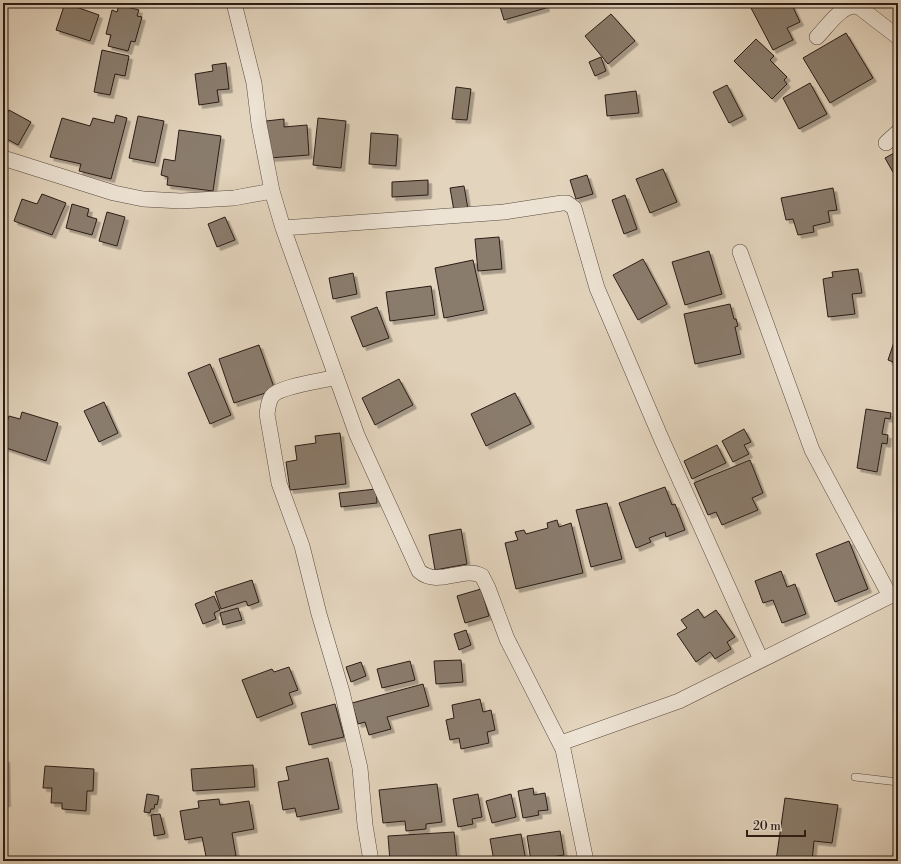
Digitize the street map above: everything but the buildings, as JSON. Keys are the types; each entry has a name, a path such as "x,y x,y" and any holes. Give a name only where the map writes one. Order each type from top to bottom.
{"street":[{"path":"234,3 254,83 259,124 272,191 283,228 357,435 419,571 425,576 434,578 471,573 482,576 507,639 561,743 575,802 586,861"},
{"path":"817,37 846,7 853,5 859,7 898,37"},
{"path":"886,143 898,132"},
{"path":"3,158 114,193 143,199 180,201 234,198 272,191"},
{"path":"283,228 504,212 562,203 567,203 574,208 597,288 661,438 761,660"},
{"path":"561,743 679,701 894,594 812,450 740,252"},
{"path":"336,377 282,390 273,395 268,404 267,414 279,483 302,546 319,614 342,692 360,768 365,825 371,861"}],"lane":[{"path":"855,778 898,782"}]}
